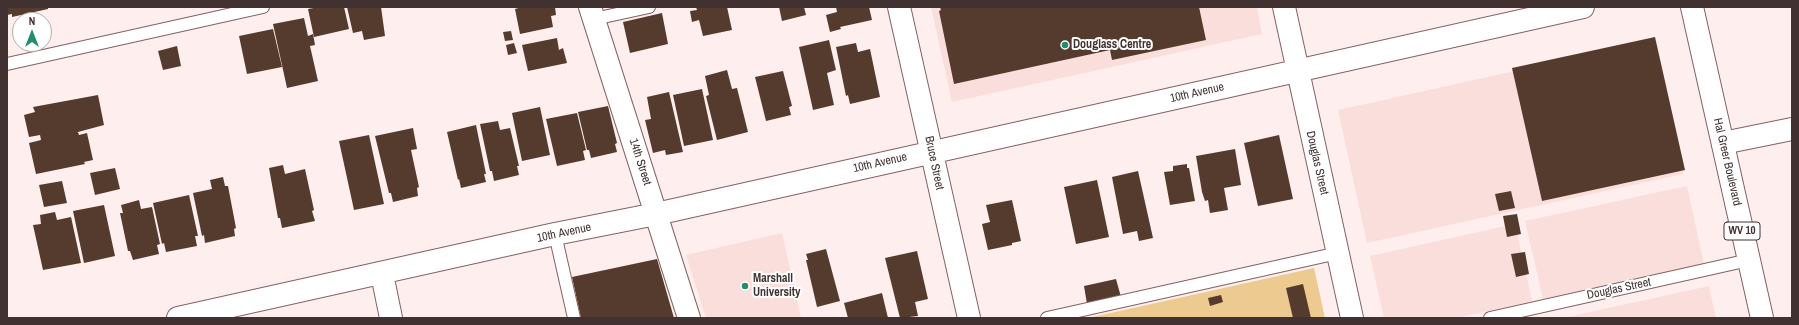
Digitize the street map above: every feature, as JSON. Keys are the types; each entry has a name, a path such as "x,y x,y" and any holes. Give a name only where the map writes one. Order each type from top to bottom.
{"street":[{"name":"Bruce Street","path":"899,7 969,318"},
{"name":"Douglas Street","path":"1284,7 1352,318"},
{"name":"10th Avenue","path":"178,318 207,315 555,234 656,214 1298,70 1526,13 1583,7"},
{"name":"Hal Greer Boulevard","path":"1692,7 1762,318"},
{"name":"14th Street","path":"592,13 689,318"},
{"path":"1723,143 1792,129"},
{"path":"382,274 391,318"}],"lane":[{"path":"7,64 263,7"},
{"path":"592,13 649,7"},
{"path":"555,234 574,318"},
{"path":"1047,318 1338,254"},
{"name":"Douglas Street","path":"1490,318 1749,260"}],"shaded area":[{"name":"Douglass Centre","path":"931,7 1257,7 1262,34 952,102"},
{"path":"1654,40 1683,174 1367,243 1338,110"},
{"path":"1687,186 1704,264 1543,299 1525,221"},
{"path":"1515,224 1532,301 1457,318 1384,318 1370,256"},
{"name":"Marshall University","path":"782,233 801,318 706,318 686,255"},
{"path":"1314,268 1325,318 1088,318"},
{"path":"1709,286 1716,318 1563,318"}],"building":[{"path":"7,7 48,7 48,9 34,12 12,12 12,14 7,15"},
{"path":"319,7 344,7 349,29 314,37 308,9"},
{"path":"347,7 381,7 385,36 364,40 362,31 353,33"},
{"path":"522,7 555,7 556,15 551,16 553,27 520,34 515,9"},
{"path":"696,7 727,7 732,30 703,36 699,20 692,22 690,11 697,10"},
{"path":"779,7 804,7 806,15 782,21"},
{"path":"836,7 869,7 872,20 840,27 841,29 830,32 826,15 837,12"},
{"name":"Douglass Centre","path":"940,7 1199,7 1206,40 1112,60 1110,50 954,84 939,11 941,10"},
{"path":"662,13 668,44 630,53 623,22"},
{"path":"304,18 308,36 313,34 315,45 310,46 318,81 287,88 273,24"},
{"path":"273,29 282,67 247,74 239,36"},
{"path":"511,31 513,40 505,41 503,32"},
{"path":"1655,37 1685,170 1542,201 1512,68"},
{"path":"557,38 559,50 563,48 567,63 528,71 522,45"},
{"path":"829,40 836,70 827,73 834,105 813,110 799,47"},
{"path":"514,43 517,53 508,55 506,45"},
{"path":"856,43 858,52 870,49 880,97 850,104 848,95 846,96 836,47"},
{"path":"177,46 181,66 163,70 158,51"},
{"path":"727,70 732,89 737,88 748,132 717,140 706,96 709,95 705,76"},
{"path":"783,71 792,106 789,107 791,115 766,121 755,77"},
{"path":"702,89 713,140 684,146 673,95"},
{"path":"669,92 683,152 666,155 665,150 653,153 645,120 651,119 647,97"},
{"path":"98,95 104,125 78,132 79,135 87,133 93,160 84,162 85,164 36,174 29,143 41,140 40,135 29,137 24,115 35,112 33,107"},
{"path":"608,106 617,143 615,144 617,152 591,158 589,150 587,150 578,112"},
{"path":"540,107 550,155 522,161 512,113"},
{"path":"577,113 586,150 583,151 585,160 557,166 546,119"},
{"path":"498,121 500,130 510,128 519,166 517,166 519,175 494,181 492,171 490,171 480,124"},
{"path":"476,125 486,174 484,174 486,182 461,188 447,132"},
{"path":"413,128 417,149 411,150 419,187 417,188 418,196 393,202 391,193 389,193 375,136"},
{"path":"369,135 384,204 354,210 339,141"},
{"path":"1279,135 1293,199 1258,206 1244,143"},
{"path":"1235,149 1241,185 1224,188 1228,210 1210,213 1208,200 1205,201 1202,192 1196,156"},
{"path":"1187,164 1195,201 1170,205 1164,172 1173,171 1173,166"},
{"path":"283,165 285,174 305,169 315,221 282,228 280,218 278,218 269,168"},
{"path":"115,168 120,189 95,195 90,173"},
{"path":"1138,171 1153,238 1139,241 1137,231 1123,234 1112,177"},
{"path":"223,177 225,186 228,186 236,228 234,229 235,236 205,243 204,235 202,236 193,193 212,189 210,180"},
{"path":"1097,180 1109,237 1076,244 1064,187"},
{"path":"62,181 67,203 44,207 39,185"},
{"path":"1511,191 1515,208 1499,211 1495,194"},
{"path":"189,195 198,236 195,236 197,246 166,252 164,243 162,244 153,203"},
{"path":"139,200 141,209 152,207 160,244 157,245 159,254 133,260 130,251 128,251 120,213 123,213 121,205"},
{"path":"1012,200 1021,241 1012,243 1012,245 988,250 982,224 990,222 986,205"},
{"path":"104,205 115,256 84,263 73,211"},
{"path":"55,212 57,220 71,217 81,263 43,270 33,225 41,224 40,215"},
{"path":"1517,214 1521,234 1507,237 1503,216"},
{"path":"826,249 840,301 817,307 806,260 808,260 806,254"},
{"path":"917,251 928,299 915,302 918,316 900,318 885,258"},
{"path":"1525,252 1529,274 1516,277 1511,254"},
{"path":"657,259 674,318 581,318 572,277"},
{"path":"1116,279 1121,297 1087,304 1084,286"},
{"path":"1303,284 1311,318 1293,318 1286,288"},
{"path":"882,293 888,318 848,318 844,303"},
{"path":"1221,295 1223,302 1210,306 1208,298"}],"place":[{"name":"Douglass Centre","path":"1065,45"},
{"name":"Marshall University","path":"745,286"}]}
